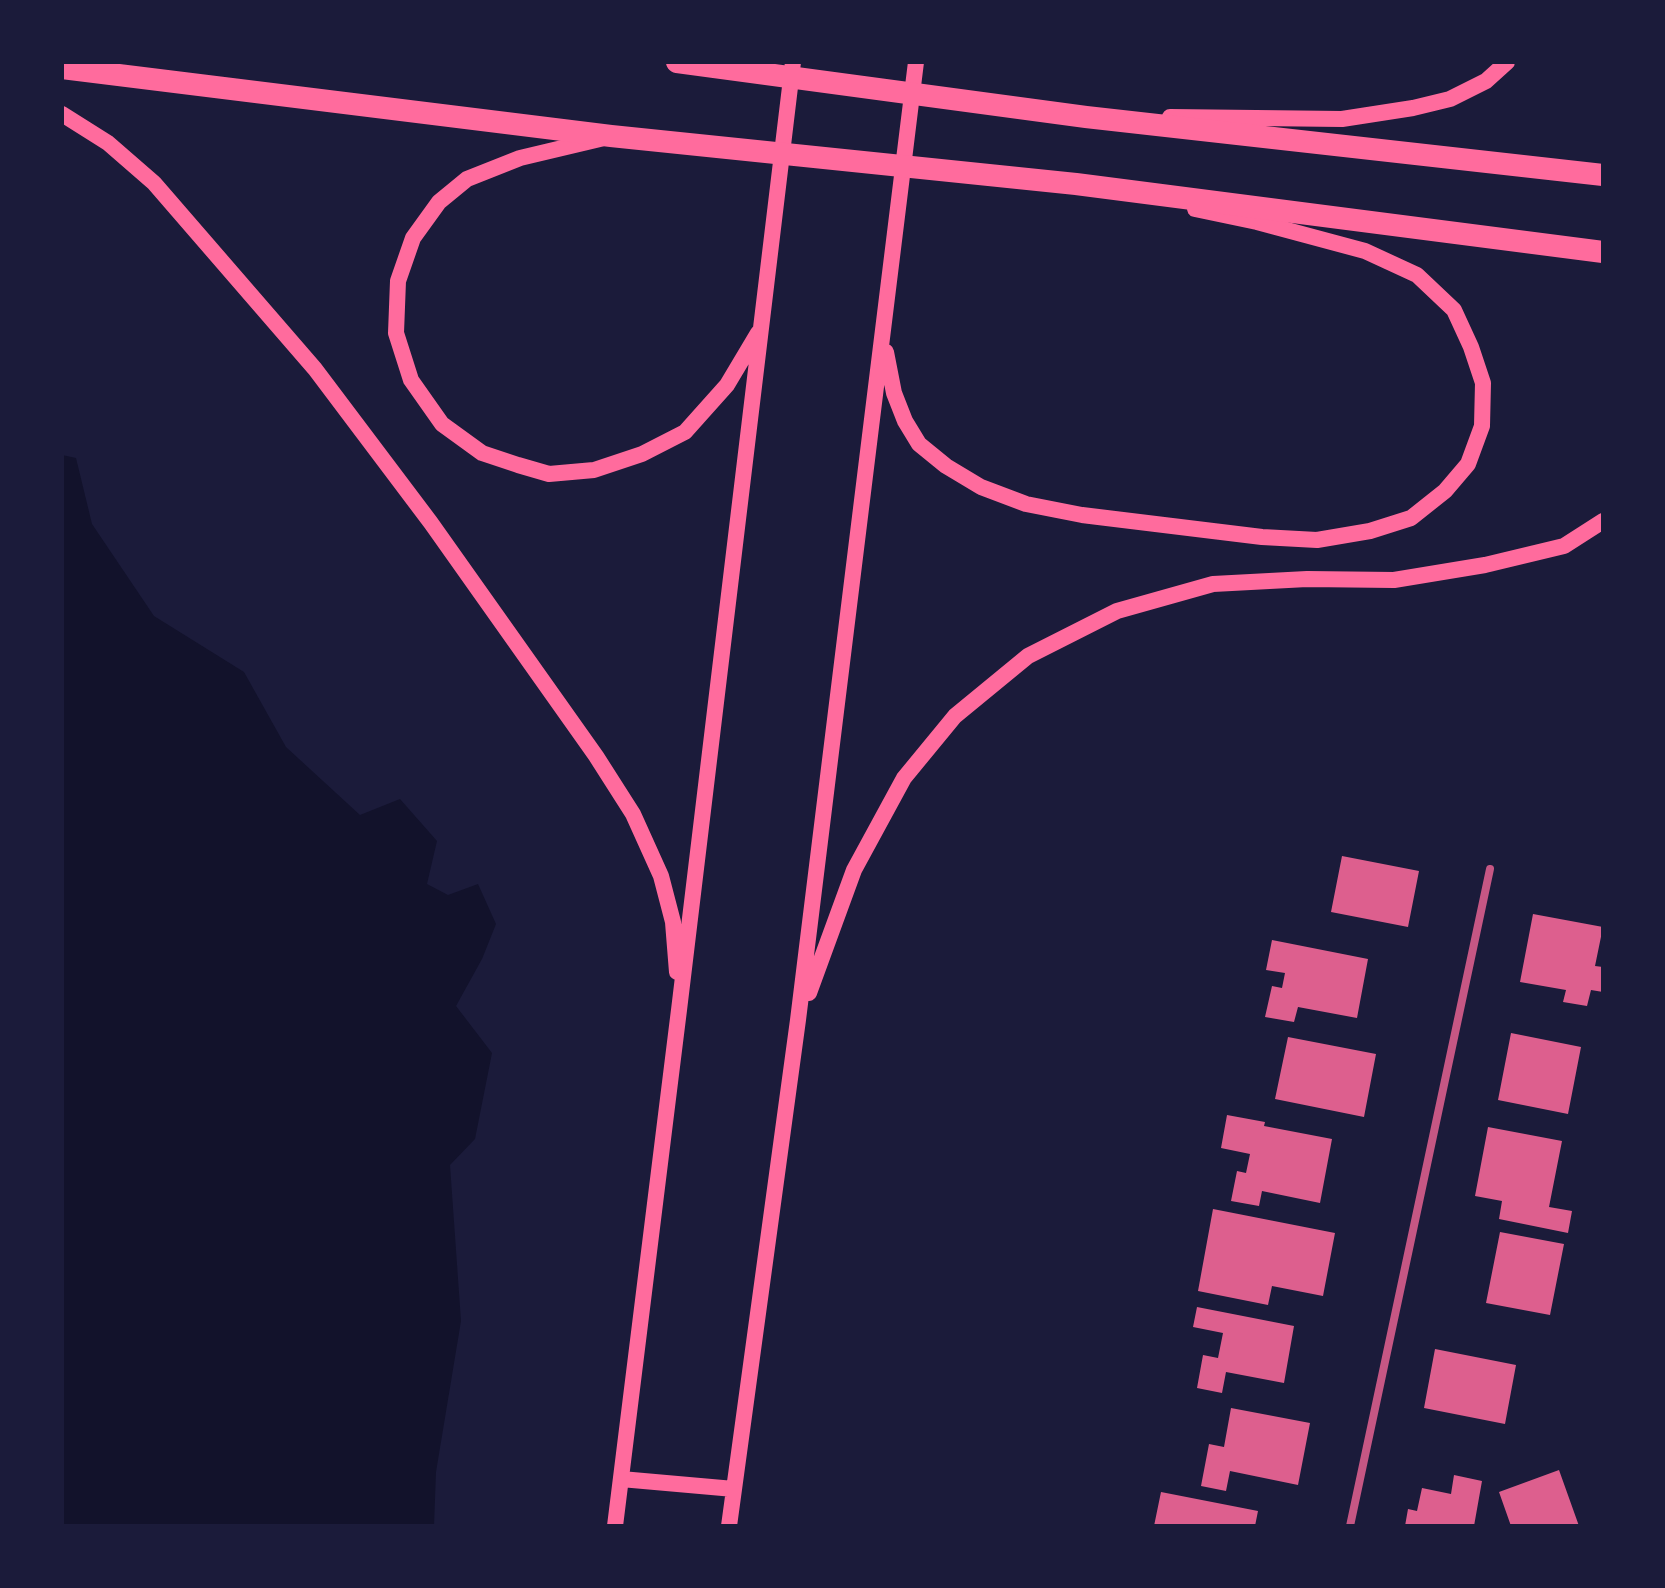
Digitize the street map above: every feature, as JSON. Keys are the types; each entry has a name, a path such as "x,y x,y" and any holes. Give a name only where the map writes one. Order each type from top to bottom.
{"highway":[{"path":"677,62 1086,117 1603,175"},
{"path":"62,68 611,136 1076,184 1603,252"}],"main road":[{"path":"615,1526 793,62"},
{"path":"729,1526 798,1020 916,62"},
{"path":"1086,117 1342,119 1450,99 1486,81 1507,62"},
{"path":"62,114 108,143 154,183 315,369 431,523 596,756 633,814 661,876 673,922 679,1010"},
{"path":"611,136 520,158 467,179 439,202 413,238 398,281 396,333 411,380 442,424 482,453 518,465 549,474 594,470 642,454 685,432 727,385 761,328"},
{"path":"885,316 886,357 894,393 905,421 919,444 946,466 981,487 1026,504 1082,515 1317,540 1370,531 1411,518 1445,491 1468,464 1482,426 1483,383 1454,310 1417,275 1365,251 1257,222 1076,184"},
{"path":"798,1020 854,870 904,778 955,716 1028,656 1117,611 1213,584 1307,579 1394,580 1485,565 1564,546 1603,521"},
{"path":"621,1479 734,1489"}],"street":[{"path":"1350,1526 1490,869"}],"shaded area":[{"path":"62,455 76,458 92,524 154,616 244,672 286,747 360,815 400,799 437,841 427,884 448,895 478,884 496,924 482,959 456,1006 492,1053 475,1139 450,1165 461,1321 436,1472 434,1526 62,1526"}],"building":[{"path":"1342,856 1419,871 1408,927 1331,912"},
{"path":"1533,914 1603,927 1595,966 1603,967 1603,992 1591,990 1587,1006 1563,1002 1566,990 1520,982"},
{"path":"1272,940 1368,959 1357,1018 1298,1007 1294,1022 1265,1017 1272,986 1282,988 1285,973 1266,970"},
{"path":"1511,1033 1581,1047 1568,1114 1498,1100"},
{"path":"1288,1037 1376,1054 1364,1117 1275,1099"},
{"path":"1227,1115 1265,1122 1264,1126 1332,1139 1320,1203 1262,1191 1259,1206 1231,1201 1237,1171 1246,1173 1250,1154 1221,1148"},
{"path":"1488,1127 1562,1141 1549,1207 1572,1211 1568,1233 1499,1219 1502,1201 1475,1196"},
{"path":"1213,1209 1335,1233 1323,1296 1272,1286 1268,1305 1198,1291"},
{"path":"1500,1232 1564,1244 1550,1315 1486,1303"},
{"path":"1197,1307 1294,1326 1284,1383 1226,1372 1222,1393 1197,1388 1203,1355 1218,1358 1223,1333 1193,1327"},
{"path":"1435,1349 1516,1365 1505,1424 1424,1408"},
{"path":"1231,1408 1310,1423 1298,1485 1230,1471 1226,1491 1201,1486 1209,1444 1224,1447"},
{"path":"1559,1470 1579,1526 1511,1526 1499,1492"},
{"path":"1454,1475 1482,1481 1474,1526 1405,1526 1408,1509 1417,1511 1422,1488 1451,1494"},
{"path":"1161,1492 1258,1511 1255,1526 1154,1526"}]}
